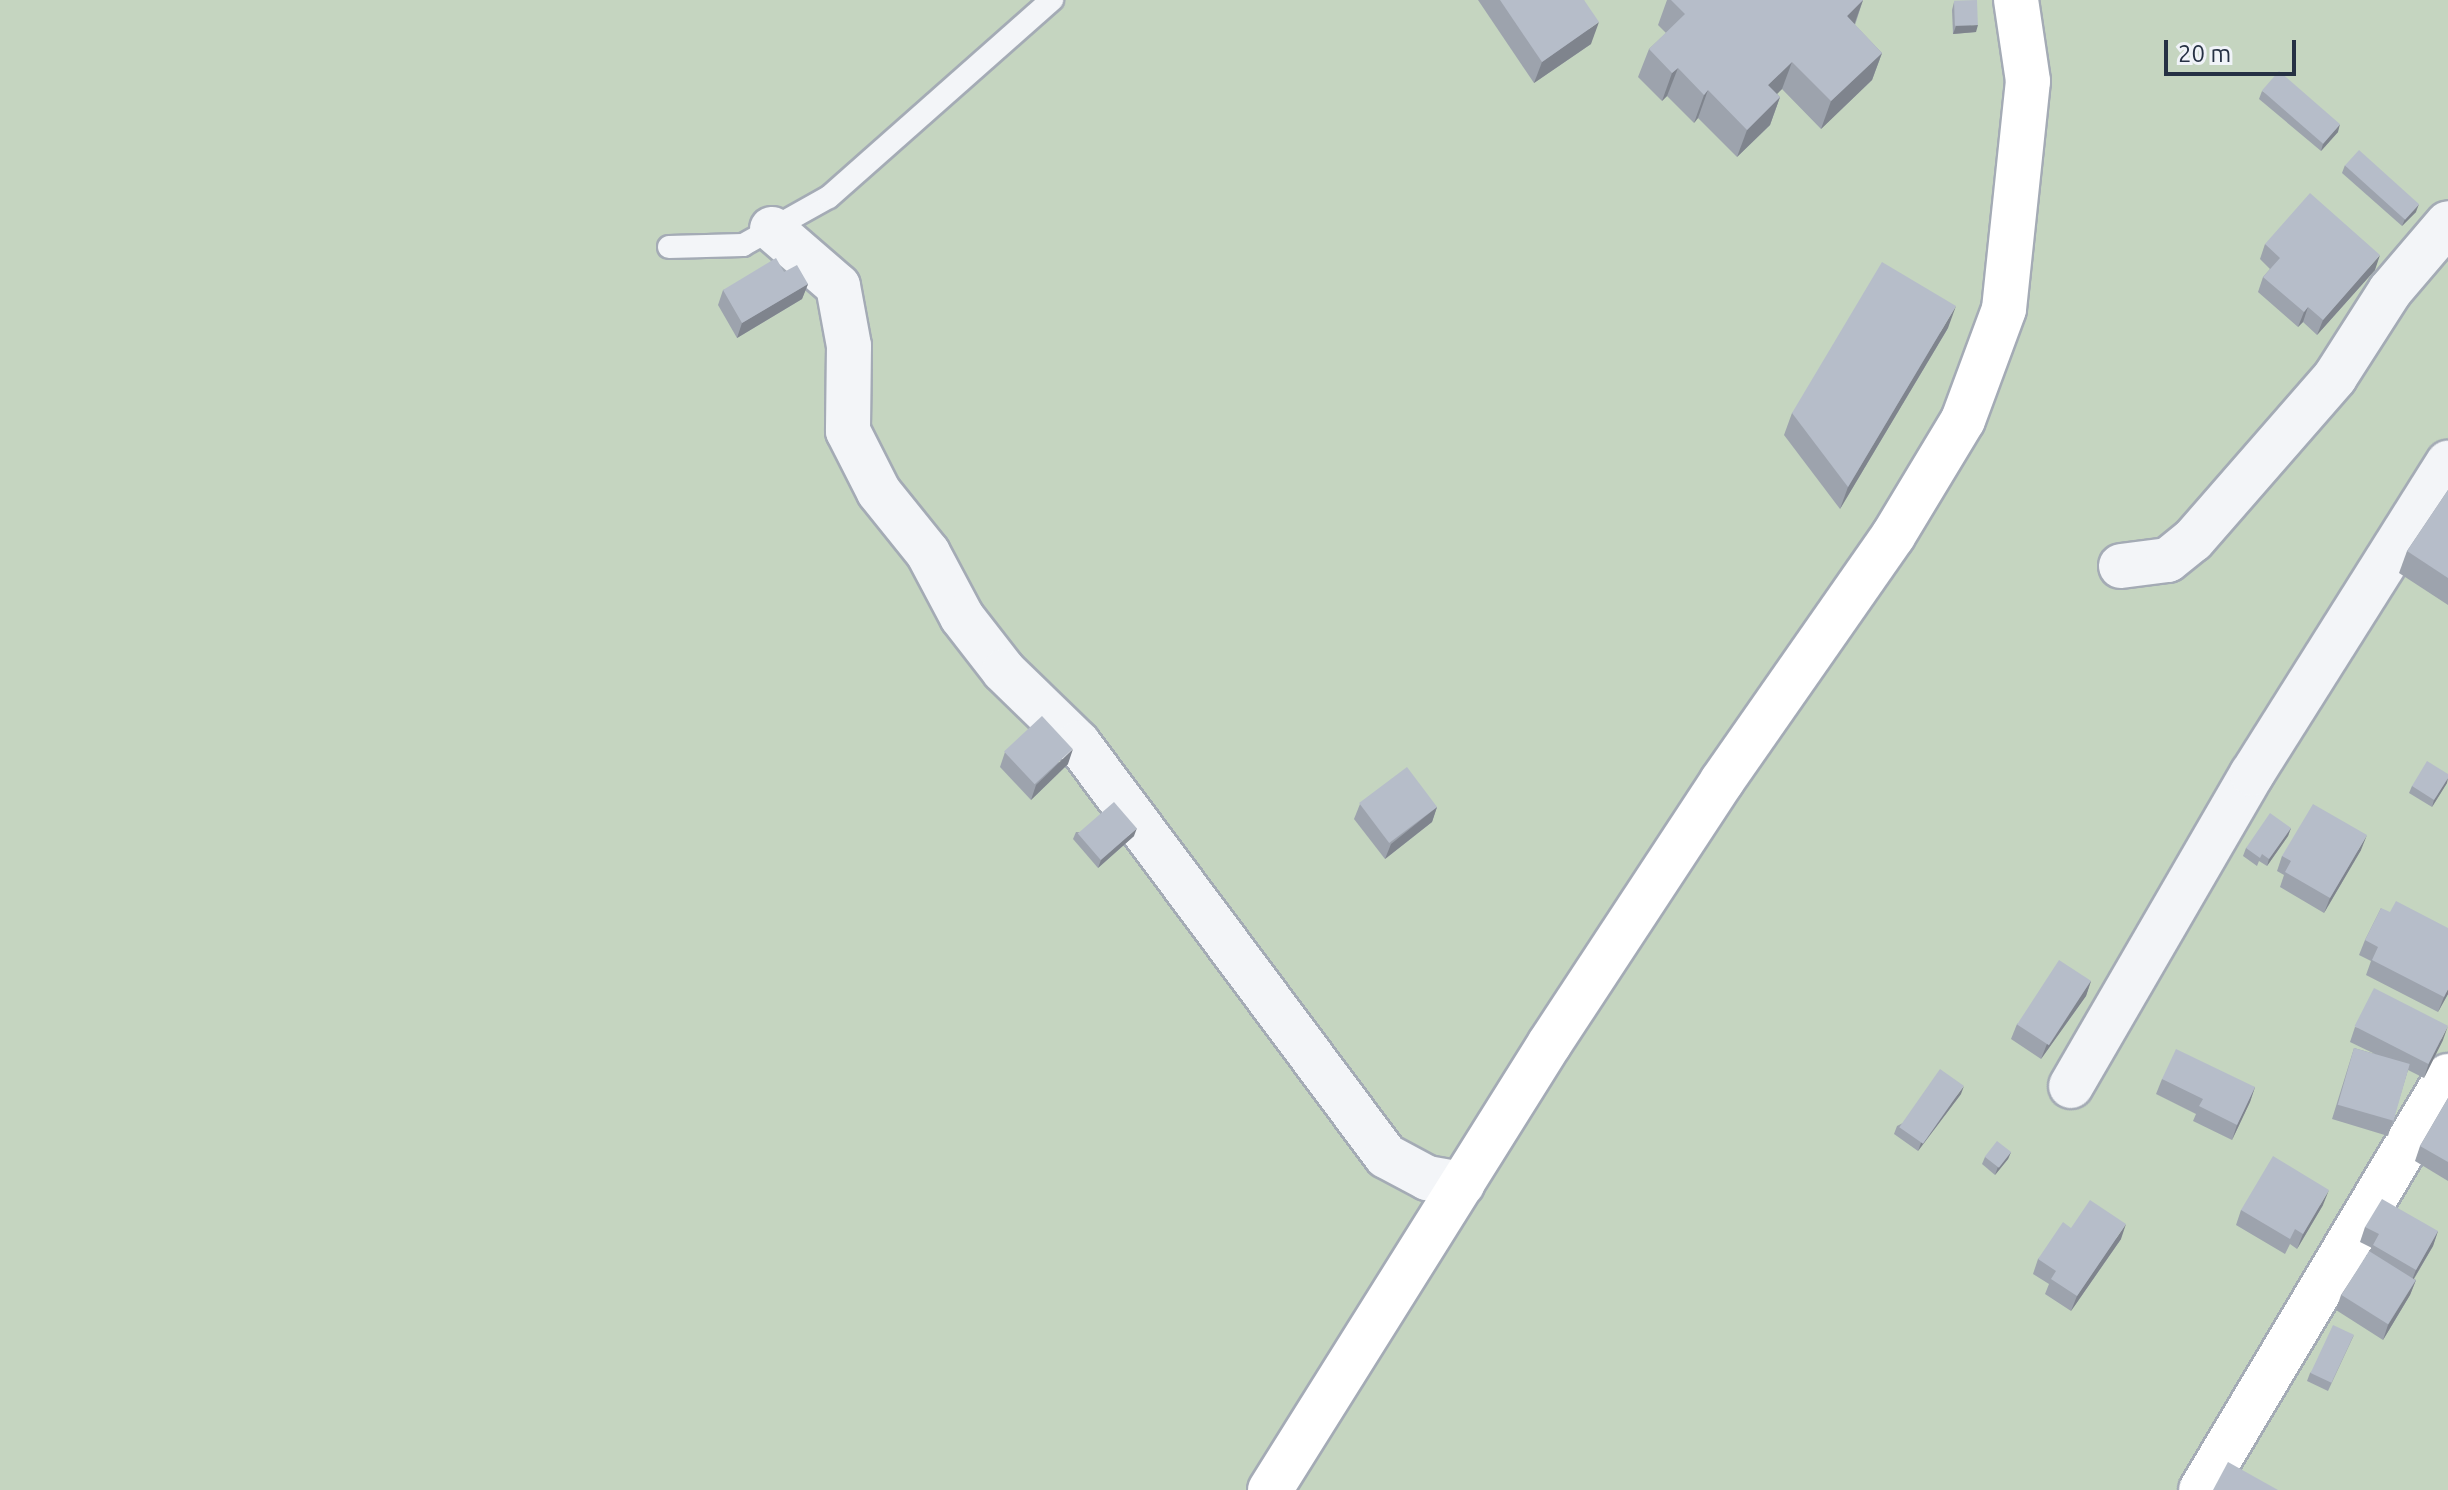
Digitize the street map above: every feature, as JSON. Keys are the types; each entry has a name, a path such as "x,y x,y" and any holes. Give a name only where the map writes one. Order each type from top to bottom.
{"street":[{"path":"1270,1490 1462,1184 1722,781 1893,536 1963,420 2004,309 2028,81 2016,0"},
{"path":"2121,566 2168,560 2193,540 2335,377 2390,291 2448,223"},
{"path":"772,229 838,286 849,346 848,431 879,492 928,553 962,617 1004,671 1078,743 1386,1156 1427,1178 1462,1184"},
{"path":"2071,1086 2252,774 2448,463"},
{"path":"2201,1490 2448,1076"}],"lane":[{"path":"669,247 743,245 841,188 1052,0"}],"green space":[{"path":"0,0 2448,0 2448,1490 0,1490"}],"building":[{"path":"1500,0 1584,0 1599,22 1542,62"},
{"path":"1671,0 1863,0 1847,16 1882,53 1831,101 1792,62 1768,85 1780,97 1747,130 1708,90 1704,95 1678,68 1672,73 1649,49 1685,14"},
{"path":"1977,0 1978,25 1955,26 1954,1"},
{"path":"2279,71 2340,124 2323,144 2262,91"},
{"path":"2359,150 2419,204 2405,220 2345,166"},
{"path":"2310,193 2380,255 2323,320 2308,307 2304,312 2263,277 2280,258 2265,244"},
{"path":"776,258 784,272 797,265 808,284 742,323 723,290"},
{"path":"1882,262 1956,306 1848,487 1792,413"},
{"path":"2448,490 2448,578 2407,551"},
{"path":"1042,716 1073,749 1035,784 1004,751"},
{"path":"2427,761 2448,774 2434,800 2412,786"},
{"path":"1407,767 1437,807 1389,843 1359,803"},
{"path":"1114,802 1137,828 1101,860 1078,833"},
{"path":"2313,804 2367,835 2330,898 2285,872 2291,861 2282,856"},
{"path":"2270,813 2291,828 2269,859 2262,854 2260,858 2246,848"},
{"path":"2396,901 2448,928 2448,989 2444,997 2372,960 2378,947 2365,940 2381,908 2390,912"},
{"path":"2059,960 2091,981 2049,1045 2017,1025"},
{"path":"2374,988 2448,1026 2428,1064 2354,1026"},
{"path":"2354,1048 2410,1064 2393,1121 2338,1105"},
{"path":"2176,1049 2255,1087 2237,1125 2199,1106 2203,1099 2162,1079"},
{"path":"1940,1069 1964,1086 1923,1144 1899,1127"},
{"path":"2448,1098 2448,1162 2420,1146"},
{"path":"1997,1141 2011,1152 1999,1168 1985,1157"},
{"path":"2273,1156 2329,1190 2303,1234 2295,1229 2290,1239 2241,1210"},
{"path":"2382,1199 2438,1231 2416,1270 2373,1245 2379,1234 2365,1227"},
{"path":"2090,1200 2126,1224 2077,1296 2051,1279 2056,1271 2038,1259 2063,1222 2071,1228"},
{"path":"2369,1251 2416,1280 2388,1324 2341,1295"},
{"path":"2333,1325 2354,1335 2331,1383 2311,1373"},
{"path":"2228,1462 2278,1490 2213,1490"}]}
